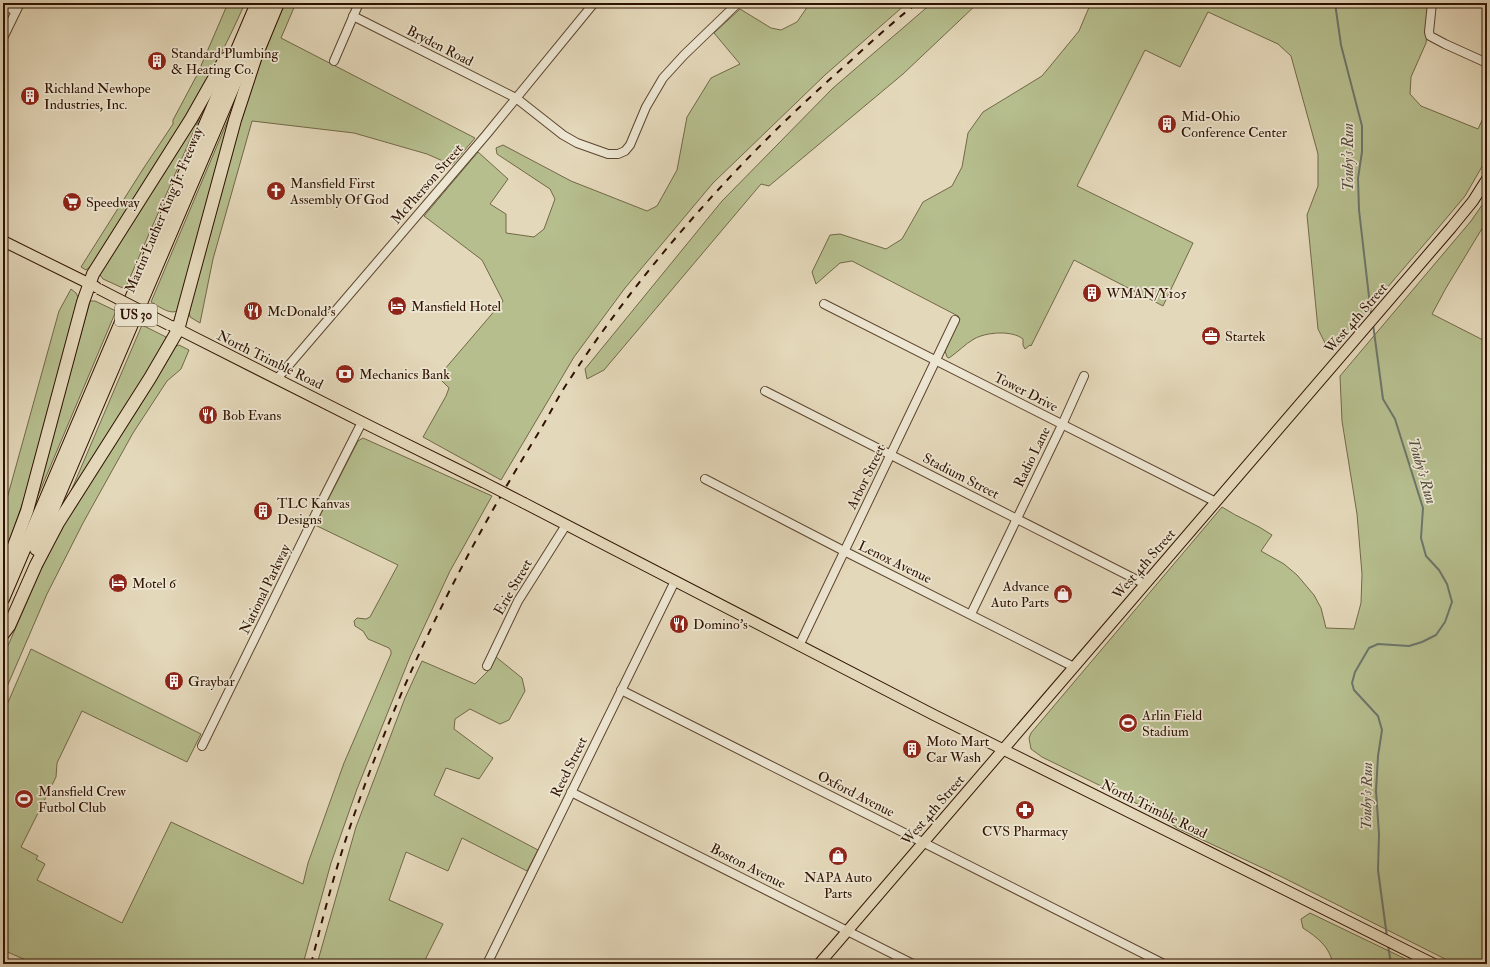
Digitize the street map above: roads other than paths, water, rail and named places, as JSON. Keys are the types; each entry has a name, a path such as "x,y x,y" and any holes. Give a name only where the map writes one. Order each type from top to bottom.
{"highway":[{"path":"3,575 27,511 83,302 94,286 98,267 207,93 231,48 250,3"},
{"name":"Martin Luther King Jr. Freeway","path":"3,599 257,3"},
{"name":"Martin Luther King Jr. Freeway","path":"3,627 269,3"},
{"path":"3,634 9,626 36,565 58,524 162,359 174,327 234,120 256,56 278,3"}],"main road":[{"name":"West 4th Street","path":"819,964 1403,285 1463,214 1487,179"},
{"name":"North Trimble Road","path":"3,241 483,482 861,678 1434,964"}],"street":[{"path":"3,38 20,3"},
{"path":"334,61 359,3"},
{"name":"McPherson Street","path":"277,379 516,98 594,3"},
{"name":"Bryden Road","path":"353,16 516,98 551,127 578,143 608,154 618,154 625,151 630,145 646,107 664,78 684,55 738,3"},
{"path":"1432,3 1429,32 1430,36 1487,63"},
{"path":"3,5 16,11"},
{"name":"Tower Drive","path":"824,304 1216,502"},
{"name":"Arbor Street","path":"799,646 955,320"},
{"name":"Radio Lane","path":"971,614 1084,376"},
{"name":"Stadium Street","path":"765,391 1145,584"},
{"name":"National Parkway","path":"202,746 362,422"},
{"name":"Lenox Avenue","path":"706,479 844,551 1074,667"},
{"name":"Erie Street","path":"487,666 518,601 566,525"},
{"name":"Reed Street","path":"487,964 674,581"},
{"name":"Oxford Avenue","path":"621,690 1164,964"},
{"name":"Boston Avenue","path":"571,792 912,964"}],"waterway":[{"name":"Touby's Run","path":"1335,3 1341,45 1362,126 1362,152 1358,178 1359,210 1371,314"},
{"name":"Touby's Run","path":"1373,324 1383,399 1395,419 1423,508 1421,538 1426,556 1439,570 1447,584 1452,602 1445,622 1436,635 1422,642 1409,646 1378,644 1369,648 1355,672 1352,683 1354,690 1378,716 1382,730 1378,756 1376,791 1379,834 1378,870 1387,937"},
{"name":"Touby's Run","path":"1388,945 1391,964"}],"railway":[{"path":"311,964 334,876 345,841 389,722 458,574 564,388 629,296 662,254 733,174 808,99 917,3"}],"place":[{"name":"Standard Plumbing & Heating Co.","path":"157,61"},
{"name":"Richland Newhope Industries, Inc.","path":"30,96"},
{"name":"Mid-Ohio Conference Center","path":"1167,124"},
{"name":"Mansfield First Assembly Of God","path":"276,191"},
{"name":"Speedway","path":"72,202"},
{"name":"WMAN/Y105","path":"1092,293"},
{"name":"Mansfield Hotel","path":"397,306"},
{"name":"McDonald's","path":"253,311"},
{"name":"Startek","path":"1211,336"},
{"name":"Mechanics Bank","path":"345,374"},
{"name":"Bob Evans","path":"208,415"},
{"name":"TLC Kanvas Designs","path":"263,511"},
{"name":"Motel 6","path":"118,583"},
{"name":"Advance Auto Parts","path":"1063,594"},
{"name":"Domino's","path":"679,624"},
{"name":"Graybar","path":"174,681"},
{"name":"Arlin Field Stadium","path":"1128,723"},
{"name":"Moto Mart Car Wash","path":"912,749"},
{"name":"Mansfield Crew Futbol Club","path":"24,799"},
{"name":"CVS Pharmacy","path":"1025,810"},
{"name":"NAPA Auto Parts","path":"838,856"}]}
